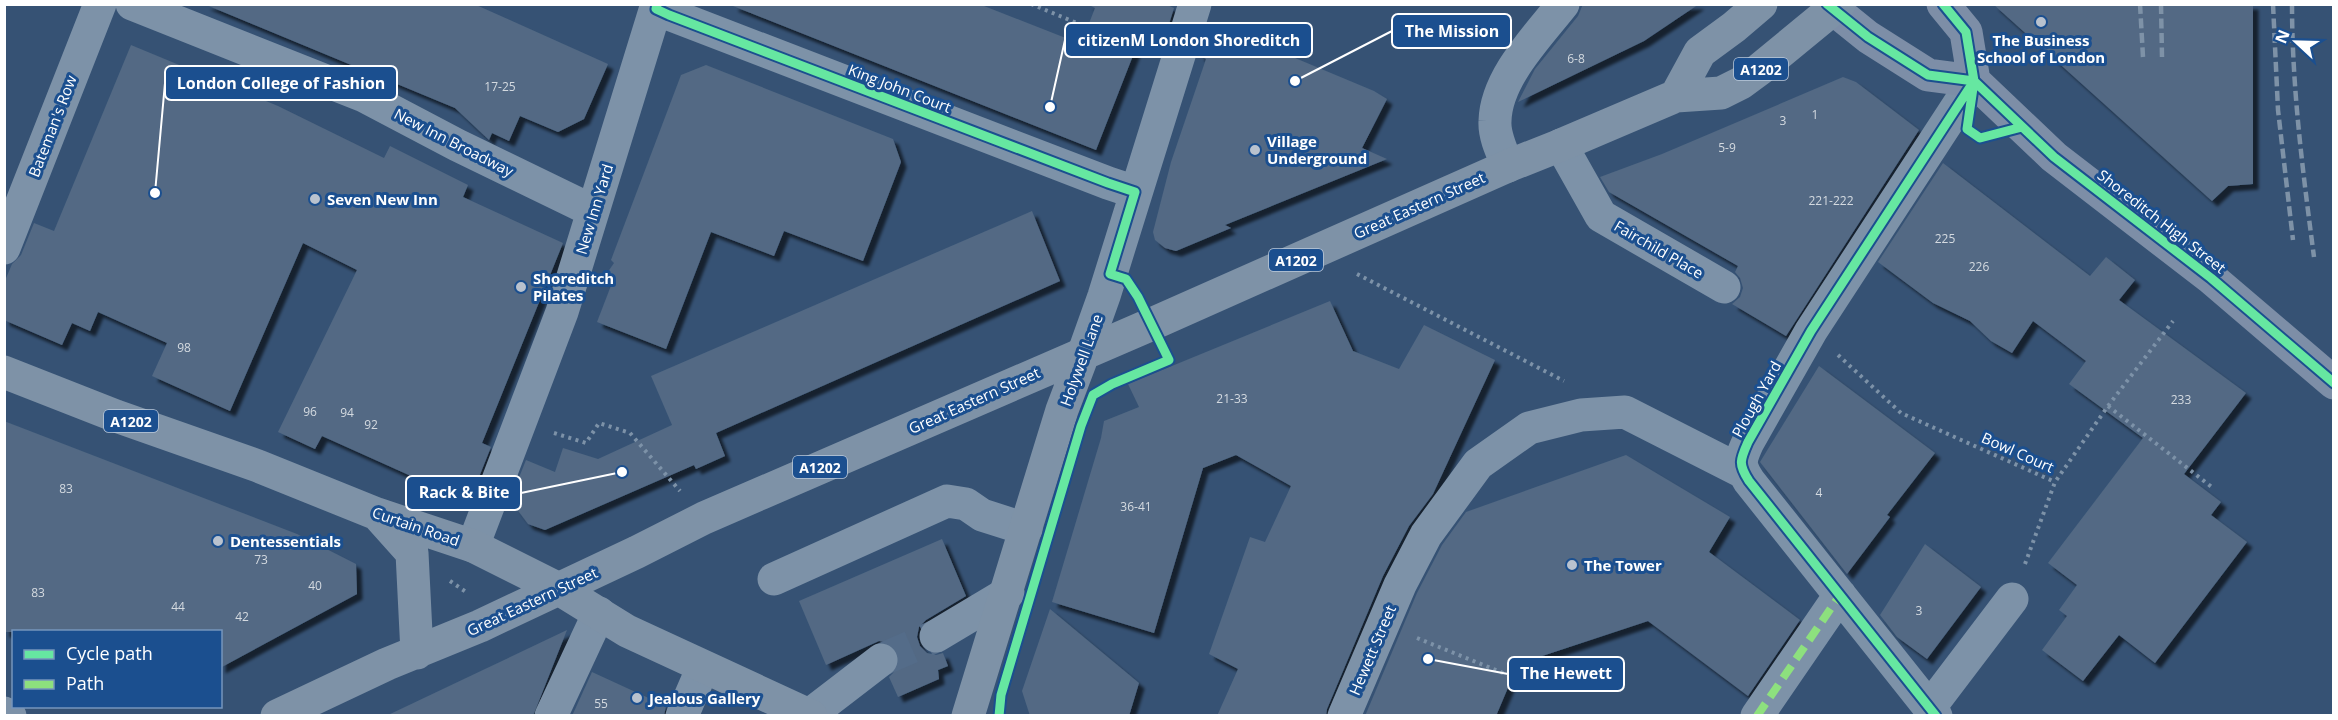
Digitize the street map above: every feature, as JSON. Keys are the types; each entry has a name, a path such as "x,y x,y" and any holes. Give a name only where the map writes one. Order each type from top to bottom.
{"highway":[{"path":"1676,96 1700,52 1761,4"},
{"name":"Great Eastern Street","path":"277,716 387,664 417,653 559,589 704,518 1159,321 1508,166 1561,146 1676,96 1721,93 1742,83 1833,6"},
{"name":"Holywell Lane","path":"968,716 1008,592 1062,410 1084,352"},
{"name":"Curtain Road","path":"4,372 116,416 258,466 377,514 473,546 559,589 627,631 809,715"},
{"name":"A1202","path":"377,514 412,553 417,653"}],"main road":[{"path":"1833,6 1868,37 1928,75 1974,81 1966,32 1943,4"},
{"name":"Shoreditch High Street","path":"1974,81 2054,157 2211,278 2334,383"}],"street":[{"name":"Bateman's Row","path":"4,248 100,4"},
{"name":"New Inn Broadway","path":"132,4 364,96 457,145 593,211"},
{"name":"Holywell Lane","path":"1084,352 1104,296 1195,4"},
{"path":"1508,166 1498,143 1494,123 1497,101 1517,62 1563,4"},
{"name":"King John Court","path":"657,7 1135,192"},
{"name":"New Inn Yard","path":"473,546 562,312 657,7"},
{"name":"Plough Yard","path":"1743,472 1740,460 1748,442 1811,331 1974,81"},
{"name":"Fairchild Place","path":"1561,146 1601,216 1724,287"},
{"name":"Hewett Street","path":"1344,716 1400,585 1426,534 1478,464 1529,428 1581,415 1625,412 1743,472"},
{"path":"1743,472 1826,583 1933,712 2012,599"},
{"path":"774,579 947,501 966,504 982,515 1026,529"},
{"path":"1757,716 1826,583"},
{"path":"936,636 1008,592"},
{"path":"551,716 598,613"},
{"path":"809,715 882,660"},
{"path":"682,716 704,667"},
{"path":"4,713 10,716"}],"path":[{"path":"1031,4 1148,53"},
{"path":"1314,252 1572,386"},
{"path":"2108,406 2213,488"},
{"path":"522,421 586,443 599,423 630,433 704,518"},
{"path":"2012,599 2055,482"},
{"path":"447,579 466,592"},
{"path":"1383,624 1535,686"}],"building":[{"path":"204,4 474,4 608,64 584,119 558,132 520,116 509,141 492,133 489,140 455,108"},
{"path":"733,4 979,4 1081,44 1095,8 1087,4 1165,4 1174,8 1164,40 1143,30 1096,150 733,6"},
{"path":"1583,4 1699,4 1644,41 1518,102 1535,69 1578,16"},
{"path":"1993,4 2253,4 2253,184 2228,186 2212,201"},
{"path":"1209,22 1374,91 1387,99 1362,148 1387,159 1225,225 1231,228 1176,251 1165,248 1155,240 1153,232 1171,162 1206,59 1199,55"},
{"path":"131,45 278,106 384,158 390,146 468,185 463,197 563,243 482,443 491,447 477,482 451,494 322,436 315,449 278,432 357,270 303,243 230,411 152,376 167,343 98,312 90,331 72,323 62,345 4,320 4,283 12,264 21,255 34,223 54,231"},
{"path":"706,65 893,139 901,162 863,261 784,231 774,256 711,232 666,349 597,322 612,283 603,279 614,263 611,260 681,75"},
{"path":"1843,77 1856,82 1919,130 1786,336 1732,304 1740,297 1743,288 1735,272 1738,266 1609,192 1600,177 1662,154"},
{"path":"1943,163 2090,276 2106,257 2135,280 2119,300 2246,393 2184,474 2221,502 2211,515 2247,542 2155,663 2119,635 2083,681 2042,650 2067,616 2059,610 2077,585 2048,563 2143,438 2069,384 2086,361 2033,321 2012,353 1991,341 1970,321 1933,303 1878,262"},
{"path":"1032,211 1060,281 716,433 725,456 696,469 694,465 545,530 528,524 516,508 514,490 526,460 555,472 563,448 598,459 672,425 651,376"},
{"path":"1330,301 1353,351 1399,369 1424,325 1495,360 1433,494 1409,526 1383,576 1326,716 1217,716 1238,669 1209,654 1250,537 1265,542 1291,486 1236,455 1203,468 1154,633 1052,602 1101,438 1104,421 1139,407 1128,384"},
{"path":"1819,366 1935,453 1887,515 1890,517 1847,574 1760,462"},
{"path":"4,421 297,534 356,564 357,594 222,667 222,630 12,630 12,632 4,632"},
{"name":"The Tower","path":"1626,455 1730,517 1709,552 1800,620 1748,696 1648,621 1518,664 1496,716 1365,716 1417,593 1442,545 1466,512"},
{"path":"942,539 966,596 926,620 919,627 917,637 920,646 927,653 936,655 943,653 948,666 938,670 939,679 898,697 889,677 898,668 899,657 896,649 889,643 879,641 826,665 799,601"},
{"path":"1925,544 1981,587 1927,659 1897,637 1880,615"},
{"path":"1050,609 1139,683 1129,716 1030,716 1022,691"},
{"path":"567,630 533,716 386,716 485,669"},
{"path":"592,672 666,706 664,716 572,716"}],"tunnel":[{"path":"881,660 936,636"}],"railway":[{"path":"2140,4 2143,57"},
{"path":"2161,4 2162,57"},
{"path":"2273,4 2278,110 2293,240"},
{"path":"2292,4 2296,99 2314,257"}],"marked path":[{"path":"1757,716 1840,595"}],"cycle path":[{"path":"657,4 656,9 669,15 1135,192 1110,274 1126,279 1138,297 1169,360 1112,384 1093,395 1081,426 1001,695 999,716"},
{"path":"1827,4 1868,37 1928,75 1974,81 2054,157 2211,278 2334,383"},
{"path":"1943,4 1966,32 1974,81 1967,129 1980,138 2022,127"},
{"path":"1936,716 1749,481 1741,462 1748,442 1811,331 1974,81"}],"place":[{"name":"The Business School of London","path":"2041,22"},
{"name":"The Mission","path":"1295,81"},
{"name":"citizenM London Shoreditch","path":"1050,107"},
{"name":"Village Underground","path":"1255,150"},
{"name":"London College of Fashion","path":"155,193"},
{"name":"Seven New Inn","path":"315,199"},
{"name":"Shoreditch Pilates","path":"521,287"},
{"name":"Rack & Bite","path":"622,472"},
{"name":"Dentessentials","path":"218,541"},
{"name":"The Tower","path":"1572,565"},
{"name":"The Hewett","path":"1428,659"},
{"name":"Jealous Gallery","path":"637,698"}]}
